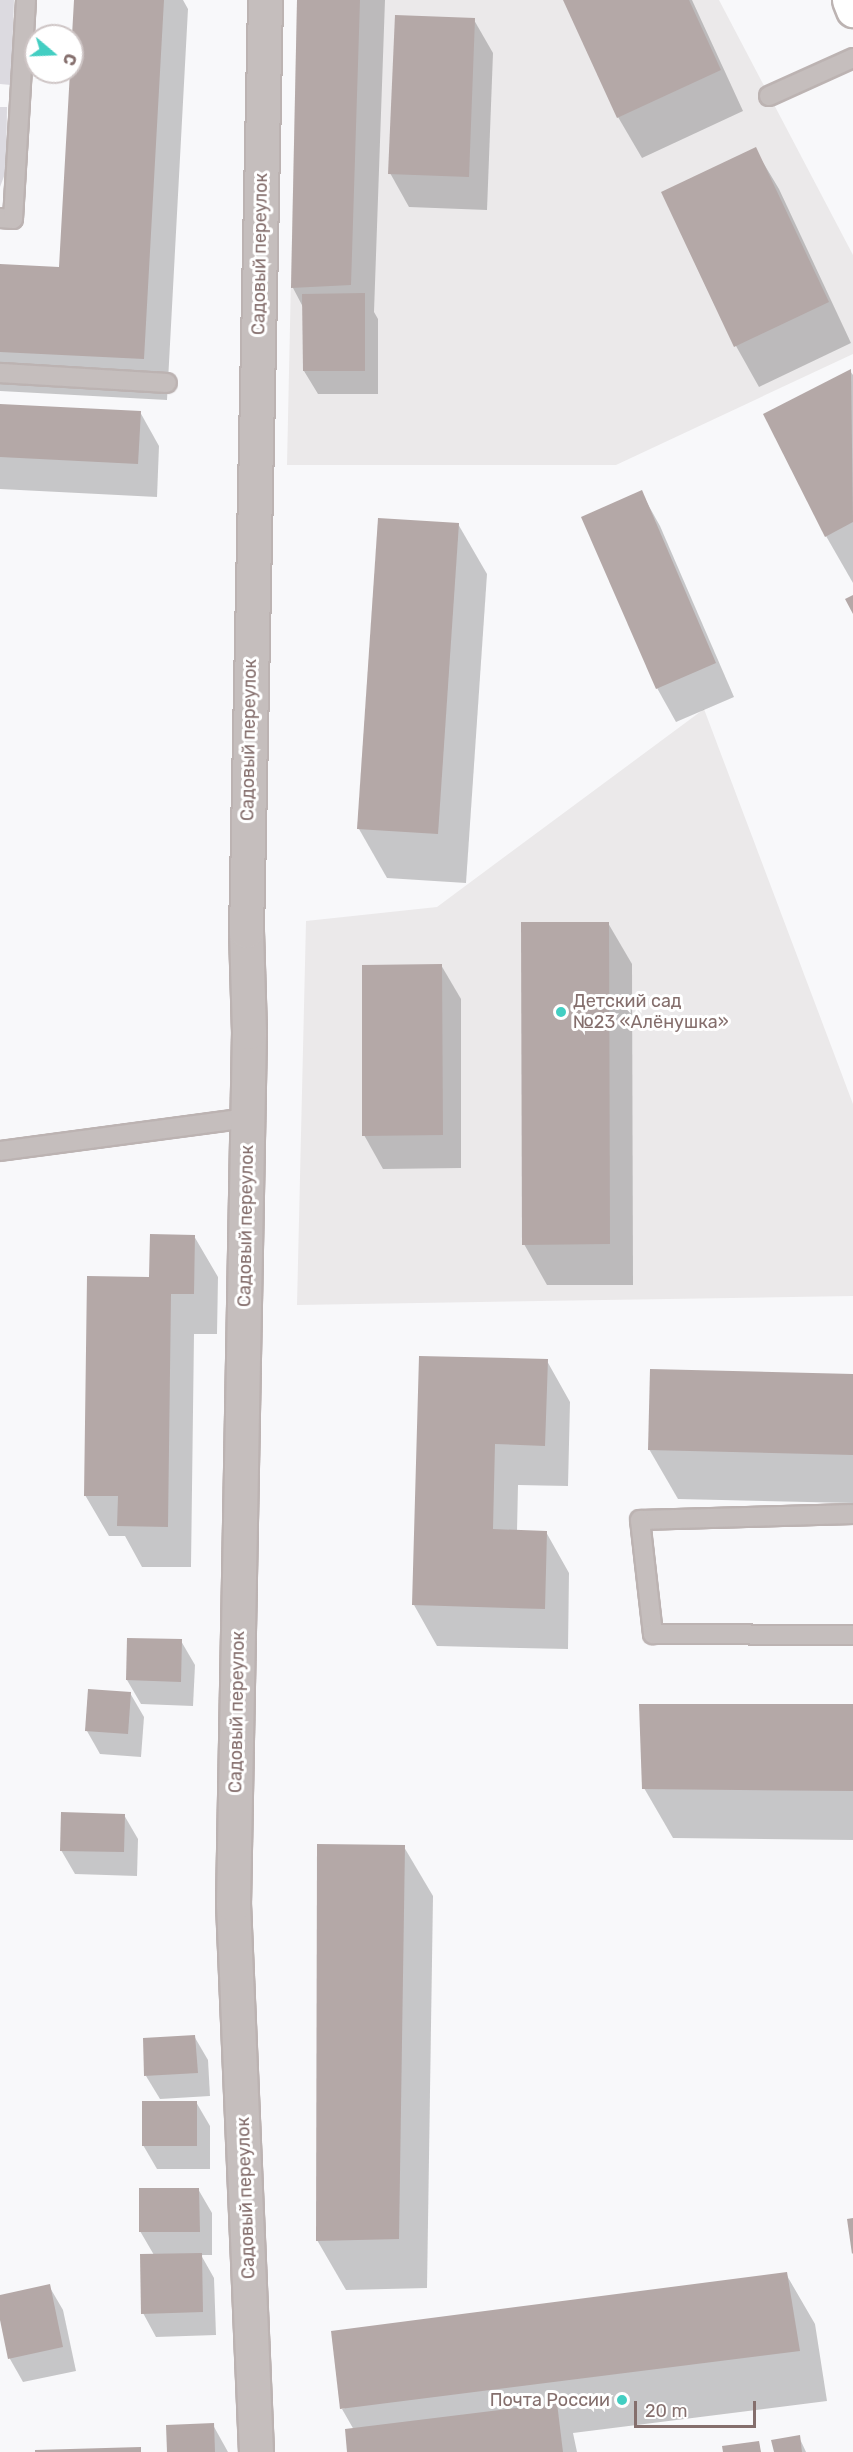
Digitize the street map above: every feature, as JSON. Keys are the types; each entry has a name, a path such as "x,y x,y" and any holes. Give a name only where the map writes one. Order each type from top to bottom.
{"main road":[{"path":"849,0 853,10"}],"street":[{"name":"Садовый переулок","path":"256,2452 233,1904 248,1118 246,919 265,0"}],"lane":[{"path":"0,218 12,219 26,0"},
{"path":"769,96 853,58"},
{"path":"0,374 167,383"},
{"path":"0,1151 248,1118"},
{"path":"853,1514 640,1520 653,1634 853,1635"}],"shaded area":[{"path":"0,0 14,0 11,85 0,84"},
{"path":"297,0 719,0 853,255 853,354 616,465 287,465"},
{"path":"0,107 7,107 6,171 0,187"},
{"name":"Детский сад №23 «Алёнушка»","path":"704,709 853,1104 853,1296 297,1305 306,921 437,907"}],"building":[{"path":"74,0 164,0 144,359 0,352 0,264 59,267 69,84 84,84 84,24 73,24"},
{"path":"297,0 360,0 351,285 291,288"},
{"path":"563,0 689,0 721,70 617,118"},
{"path":"395,15 475,18 469,177 388,174"},
{"path":"756,147 829,302 734,347 661,192"},
{"path":"365,293 365,371 303,371 302,294"},
{"path":"851,369 853,522 825,537 763,414"},
{"path":"0,404 141,411 138,464 0,457"},
{"path":"642,490 716,663 656,689 581,517"},
{"path":"378,518 459,523 438,834 357,829"},
{"path":"853,595 853,614 845,599"},
{"path":"521,922 609,922 610,1244 522,1245"},
{"path":"442,964 443,1135 362,1136 362,965"},
{"path":"150,1234 195,1235 194,1294 171,1294 168,1527 117,1526 118,1496 84,1496 87,1276 149,1277"},
{"path":"419,1356 548,1359 545,1446 495,1444 493,1529 547,1531 545,1609 412,1605"},
{"path":"650,1369 853,1374 853,1455 648,1450"},
{"path":"127,1638 182,1639 181,1682 126,1680"},
{"path":"88,1689 131,1692 128,1734 85,1731"},
{"path":"639,1704 853,1704 853,1791 642,1789"},
{"path":"61,1812 125,1814 124,1852 60,1851"},
{"path":"317,1844 405,1845 399,2239 316,2241"},
{"path":"195,2035 198,2073 144,2076 143,2038"},
{"path":"142,2101 197,2101 197,2146 142,2146"},
{"path":"139,2188 199,2188 200,2232 139,2232"},
{"path":"853,2218 853,2253 852,2254 847,2219"},
{"path":"202,2253 203,2312 141,2314 140,2254"},
{"path":"787,2272 800,2351 340,2409 331,2331"},
{"path":"50,2284 63,2347 8,2359 0,2320 0,2295"},
{"path":"557,2403 563,2452 347,2452 345,2429"},
{"path":"214,2423 215,2452 167,2452 166,2425"},
{"path":"800,2435 802,2452 774,2452 771,2440"},
{"path":"759,2441 761,2452 723,2452 722,2446"},
{"path":"141,2447 141,2452 35,2452 35,2450"}],"place":[{"name":"Детский сад №23 «Алёнушка»","path":"561,1012"},
{"name":"Почта России","path":"622,2400"}]}
